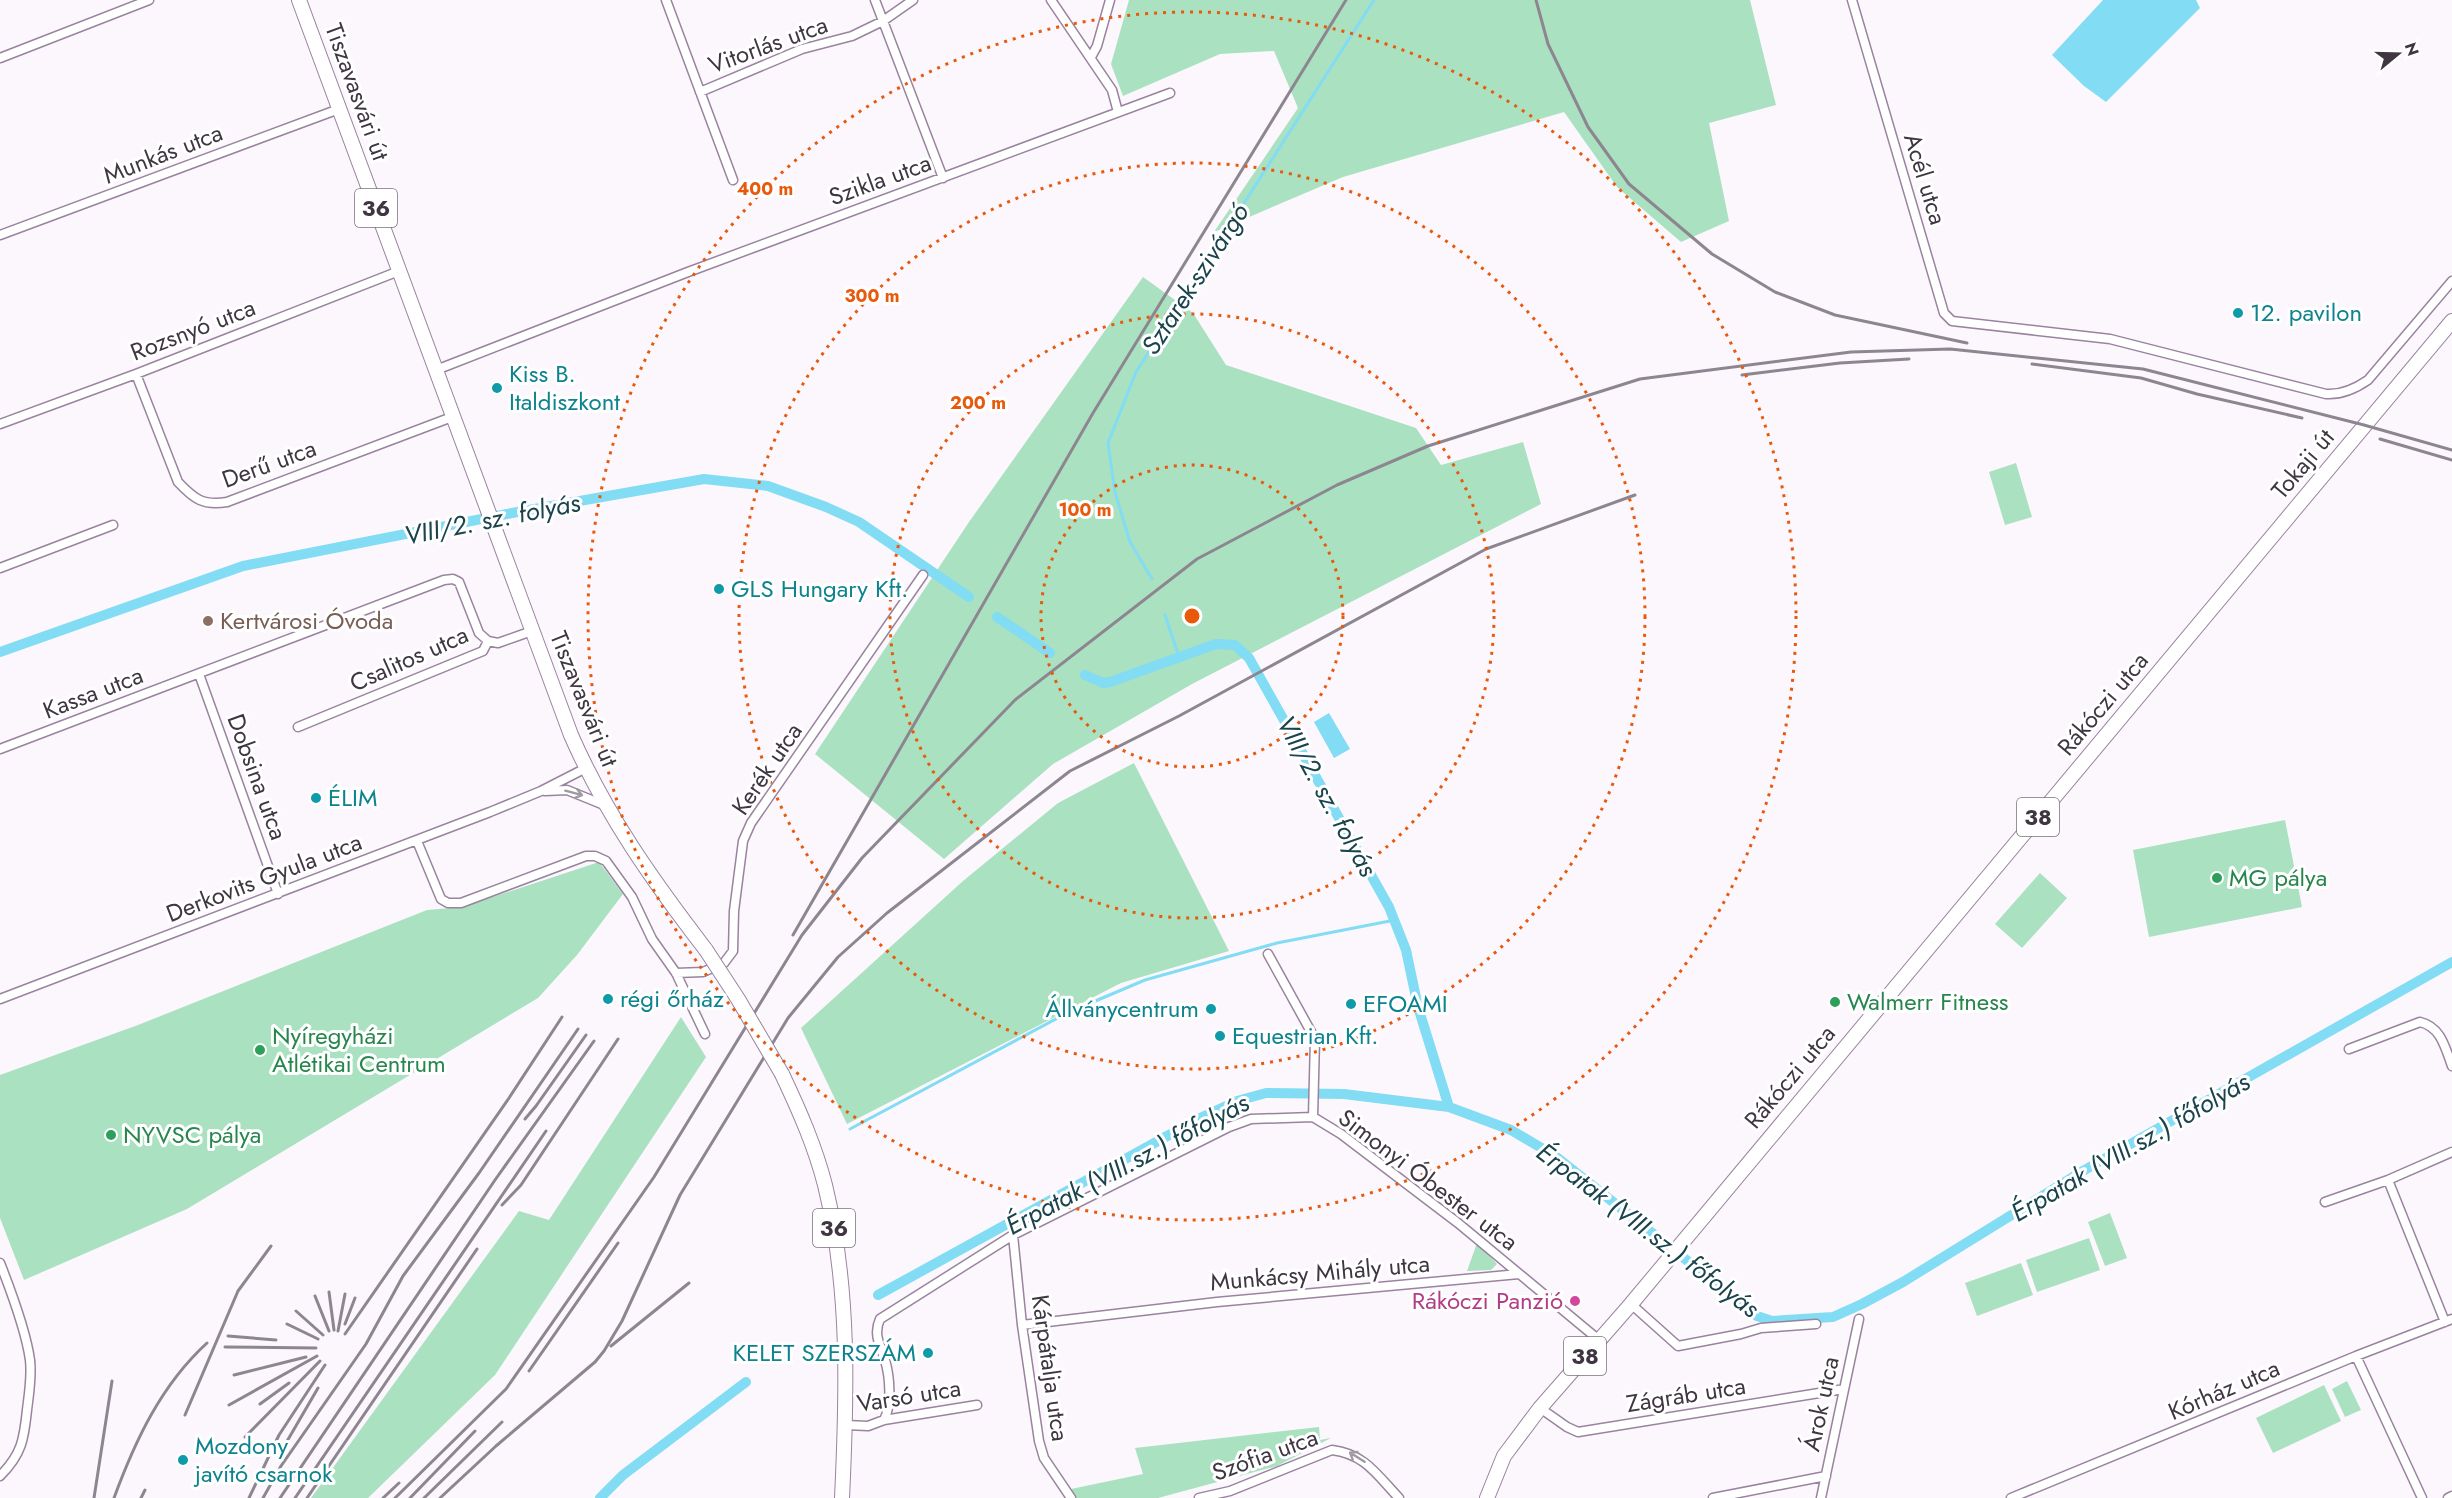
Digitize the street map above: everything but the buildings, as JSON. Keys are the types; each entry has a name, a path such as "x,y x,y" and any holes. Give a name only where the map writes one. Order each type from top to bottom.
{"main road":[{"name":"Tiszavasvári út","path":"299,0 452,417 586,768 605,805 642,864 706,950 738,999 782,1074 813,1146 825,1184 843,1290 846,1425"},
{"name":"Tokaji út","path":"2188,637 2452,321"},
{"name":"Rákóczi utca","path":"1487,1498 1504,1456 1540,1408 1630,1304 2188,637"},
{"name":"36","path":"842,1498 846,1425"}],"street":[{"path":"0,58 149,0"},
{"path":"666,0 733,180"},
{"path":"875,0 943,177"},
{"name":"Vitorlás utca","path":"700,92 802,49 852,36 883,21 913,0"},
{"path":"1051,0 1112,90 1118,112"},
{"path":"1091,57 1097,46 1110,0"},
{"name":"Acél utca","path":"1852,0 1944,313 1952,321 2110,339 2335,395 2352,390 2368,380 2452,281"},
{"name":"Szikla utca","path":"436,370 688,272 1170,93"},
{"name":"Munkás utca","path":"0,235 339,109"},
{"name":"Rozsnyó utca","path":"0,424 136,374 399,271"},
{"name":"Derű utca","path":"136,374 178,482 189,494 201,501 213,504 227,502 452,417"},
{"path":"0,568 113,525"},
{"name":"Kerék utca","path":"676,973 703,972 724,963 733,951 734,911 743,841 751,823 922,575"},
{"name":"Kassa utca","path":"0,749 444,580 453,579 459,582 479,633 488,641"},
{"name":"Csalitos utca","path":"298,727 483,651 488,641 498,643 532,631"},
{"name":"Dobsina utca","path":"200,674 278,894"},
{"name":"Derkovits Gyula utca","path":"0,999 417,841 541,791 586,768"},
{"name":"Derkovits Gyula utca","path":"541,791 567,790 605,805"},
{"path":"417,841 441,899 448,903 461,903 585,856 595,856 606,861 632,897 652,939 676,973 705,1034"},
{"name":"Simonyi Óbester utca","path":"1268,954 1315,1039 1313,1118"},
{"path":"2349,1049 2420,1022 2431,1024 2441,1036 2452,1066"},
{"name":"Simonyi Óbester utca","path":"884,1420 889,1411 885,1361 876,1337 880,1319 1013,1235 1229,1127 1251,1119 1313,1118 1341,1134 1458,1223 1519,1274"},
{"path":"2325,1202 2388,1180 2452,1152"},
{"path":"2388,1180 2448,1321"},
{"name":"Kárpátalja utca","path":"1013,1235 1022,1325 1039,1441 1044,1458 1071,1498"},
{"path":"0,1263 30,1358 31,1378 23,1442 11,1465 0,1476"},
{"path":"1519,1274 1599,1340"},
{"name":"Munkácsy Mihály utca","path":"1022,1325 1217,1302 1519,1274"},
{"path":"1630,1304 1678,1346 1720,1339 1761,1328 1816,1324"},
{"name":"Árok utca","path":"1821,1498 1859,1319"},
{"name":"Kórház utca","path":"2011,1498 2356,1356 2448,1321"},
{"path":"2356,1356 2422,1498"},
{"name":"Zágráb utca","path":"1540,1408 1566,1427 1578,1432 1844,1389"},
{"name":"Varsó utca","path":"846,1425 868,1426 884,1420 977,1405"},
{"name":"Szófia utca","path":"1198,1498 1230,1491 1332,1450 1350,1452 1366,1463 1398,1498"},
{"path":"1713,1498 1826,1476"},
{"path":"2448,1498 2452,1496"}],"green space":[{"path":"1129,0 1750,0 1776,105 1709,123 1729,221 1681,242 1617,187 1564,112 1343,177 1214,232 1298,108 1274,51 1220,54 1123,96 1111,64"},
{"path":"1143,277 1193,313 1226,365 1416,428 1441,465 1523,442 1541,504 1192,684 1053,764 944,859 815,754 969,522"},
{"path":"2016,463 2032,517 2005,525 1989,472"},
{"path":"1134,763 1229,951 1121,983 847,1124 801,1028 963,881 1058,803"},
{"name":"MG pálya","path":"2285,820 2302,907 2149,937 2133,850"},
{"name":"Nyíregyházi Atlétikai Centrum","path":"599,862 623,894 577,955 538,998 187,1209 24,1280 0,1218 0,1075 138,1025 427,910 462,907"},
{"path":"2040,873 2067,898 2022,948 1995,924"},
{"path":"681,1017 706,1057 495,1375 368,1498 311,1498 519,1211 549,1220"},
{"path":"2110,1213 2127,1258 2105,1266 2088,1222"},
{"path":"2089,1238 2100,1270 2037,1292 2026,1260"},
{"path":"1477,1243 1497,1264 1491,1270 1467,1271"},
{"path":"2021,1263 2033,1295 1977,1316 1965,1283"},
{"path":"2347,1381 2361,1410 2345,1417 2332,1389"},
{"path":"2324,1385 2341,1421 2273,1453 2256,1418"},
{"path":"1319,1427 1320,1440 1331,1438 1277,1466 1158,1498 1075,1498 1071,1489 1143,1474 1135,1448"}],"water":[{"path":"2103,0 2196,0 2200,8 2106,102 2084,86 2052,55"},
{"path":"1329,713 1350,749 1334,758 1314,722"}],"waterway":[{"name":"Sztarek-szivárgó","path":"1152,579 1130,542 1115,492 1108,443 1136,372 1374,0"},
{"name":"VIII/2. sz. folyás","path":"0,652 243,566 512,513 704,479 768,486 826,507 859,522 969,597"},
{"name":"Sztarek-szivárgó","path":"1165,615 1179,657"},
{"name":"VIII/2. sz. folyás","path":"997,617 1050,653"},
{"name":"VIII/2. sz. folyás","path":"1085,675 1103,683 1110,682 1216,644 1235,645 1249,658 1389,907 1406,950 1418,1007 1449,1107"},
{"path":"850,1129 1067,1013 1145,980 1277,943 1395,920"},
{"name":"Érpatak (VIII.sz.) főfolyás","path":"878,1295 1198,1119 1237,1101 1266,1093 1344,1094 1449,1107 1511,1130 1555,1156 1757,1316 1772,1321 1833,1317 1903,1282 2081,1172 2452,962"},
{"name":"Érpatak (VIII.sz.) főfolyás","path":"600,1498 623,1475 746,1382"}],"railway":[{"path":"793,935 1093,413 1346,0"},
{"path":"1536,0 1548,44 1588,127 1629,184 1712,254 1775,292 1835,315 1967,343"},
{"path":"395,1498 506,1389 654,1177 802,935 862,858 1015,700 1197,559 1337,485 1428,446 1640,379 1851,352 1950,349 2143,369 2364,425 2452,450"},
{"path":"1742,375 1840,363 1909,359"},
{"path":"2032,364 2141,378 2197,394 2302,418"},
{"path":"2380,439 2452,460"},
{"path":"440,1498 496,1446 595,1362 604,1351 622,1321 680,1195 788,1018 838,957 887,913 1070,771 1179,716 1486,549 1635,495"},
{"path":"345,1334 509,1098 562,1017"},
{"path":"263,1498 281,1466 366,1344 403,1276 479,1173 578,1029"},
{"path":"525,1119 586,1035"},
{"path":"502,1205 521,1185 618,1039"},
{"path":"280,1498 495,1180 594,1041"},
{"path":"295,1498 546,1131"},
{"path":"529,1371 618,1243"},
{"path":"185,1415 238,1291 271,1246"},
{"path":"307,1498 477,1249"},
{"path":"611,1346 689,1283"},
{"path":"329,1292 334,1330"},
{"path":"338,1331 345,1294"},
{"path":"315,1296 329,1331"},
{"path":"345,1324 355,1298"},
{"path":"296,1311 323,1335"},
{"path":"287,1324 318,1339"},
{"path":"228,1336 276,1340"},
{"path":"114,1498 151,1415 176,1377 207,1343"},
{"path":"225,1347 316,1348"},
{"path":"229,1405 317,1356"},
{"path":"234,1375 306,1357"},
{"path":"245,1437 320,1361"},
{"path":"249,1498 279,1435 325,1365"},
{"path":"94,1498 112,1381"},
{"path":"260,1404 289,1383"},
{"path":"279,1455 318,1388"},
{"path":"424,1498 502,1422"},
{"path":"410,1498 475,1431"},
{"path":"383,1498 399,1483"},
{"path":"141,1498 145,1490"}],"place":[{"name":"12. pavilon","path":"2238,313"},
{"name":"Kiss B. Italdiszkont","path":"497,388"},
{"name":"GLS Hungary Kft.","path":"719,589"},
{"name":"Kertvárosi Óvoda","path":"208,621"},
{"name":"ÉLIM","path":"316,798"},
{"name":"MG pálya","path":"2217,878"},
{"name":"régi őrház","path":"608,999"},
{"name":"Walmerr Fitness","path":"1835,1002"},
{"name":"EFOAMI","path":"1351,1004"},
{"name":"Állványcentrum","path":"1211,1009"},
{"name":"Equestrian Kft.","path":"1220,1036"},
{"name":"Nyíregyházi Atlétikai Centrum","path":"260,1050"},
{"name":"NYVSC pálya","path":"111,1135"},
{"name":"Rákóczi Panzió","path":"1575,1301"},
{"name":"KELET SZERSZÁM","path":"928,1353"},
{"name":"Mozdony javító csarnok","path":"183,1460"}]}
